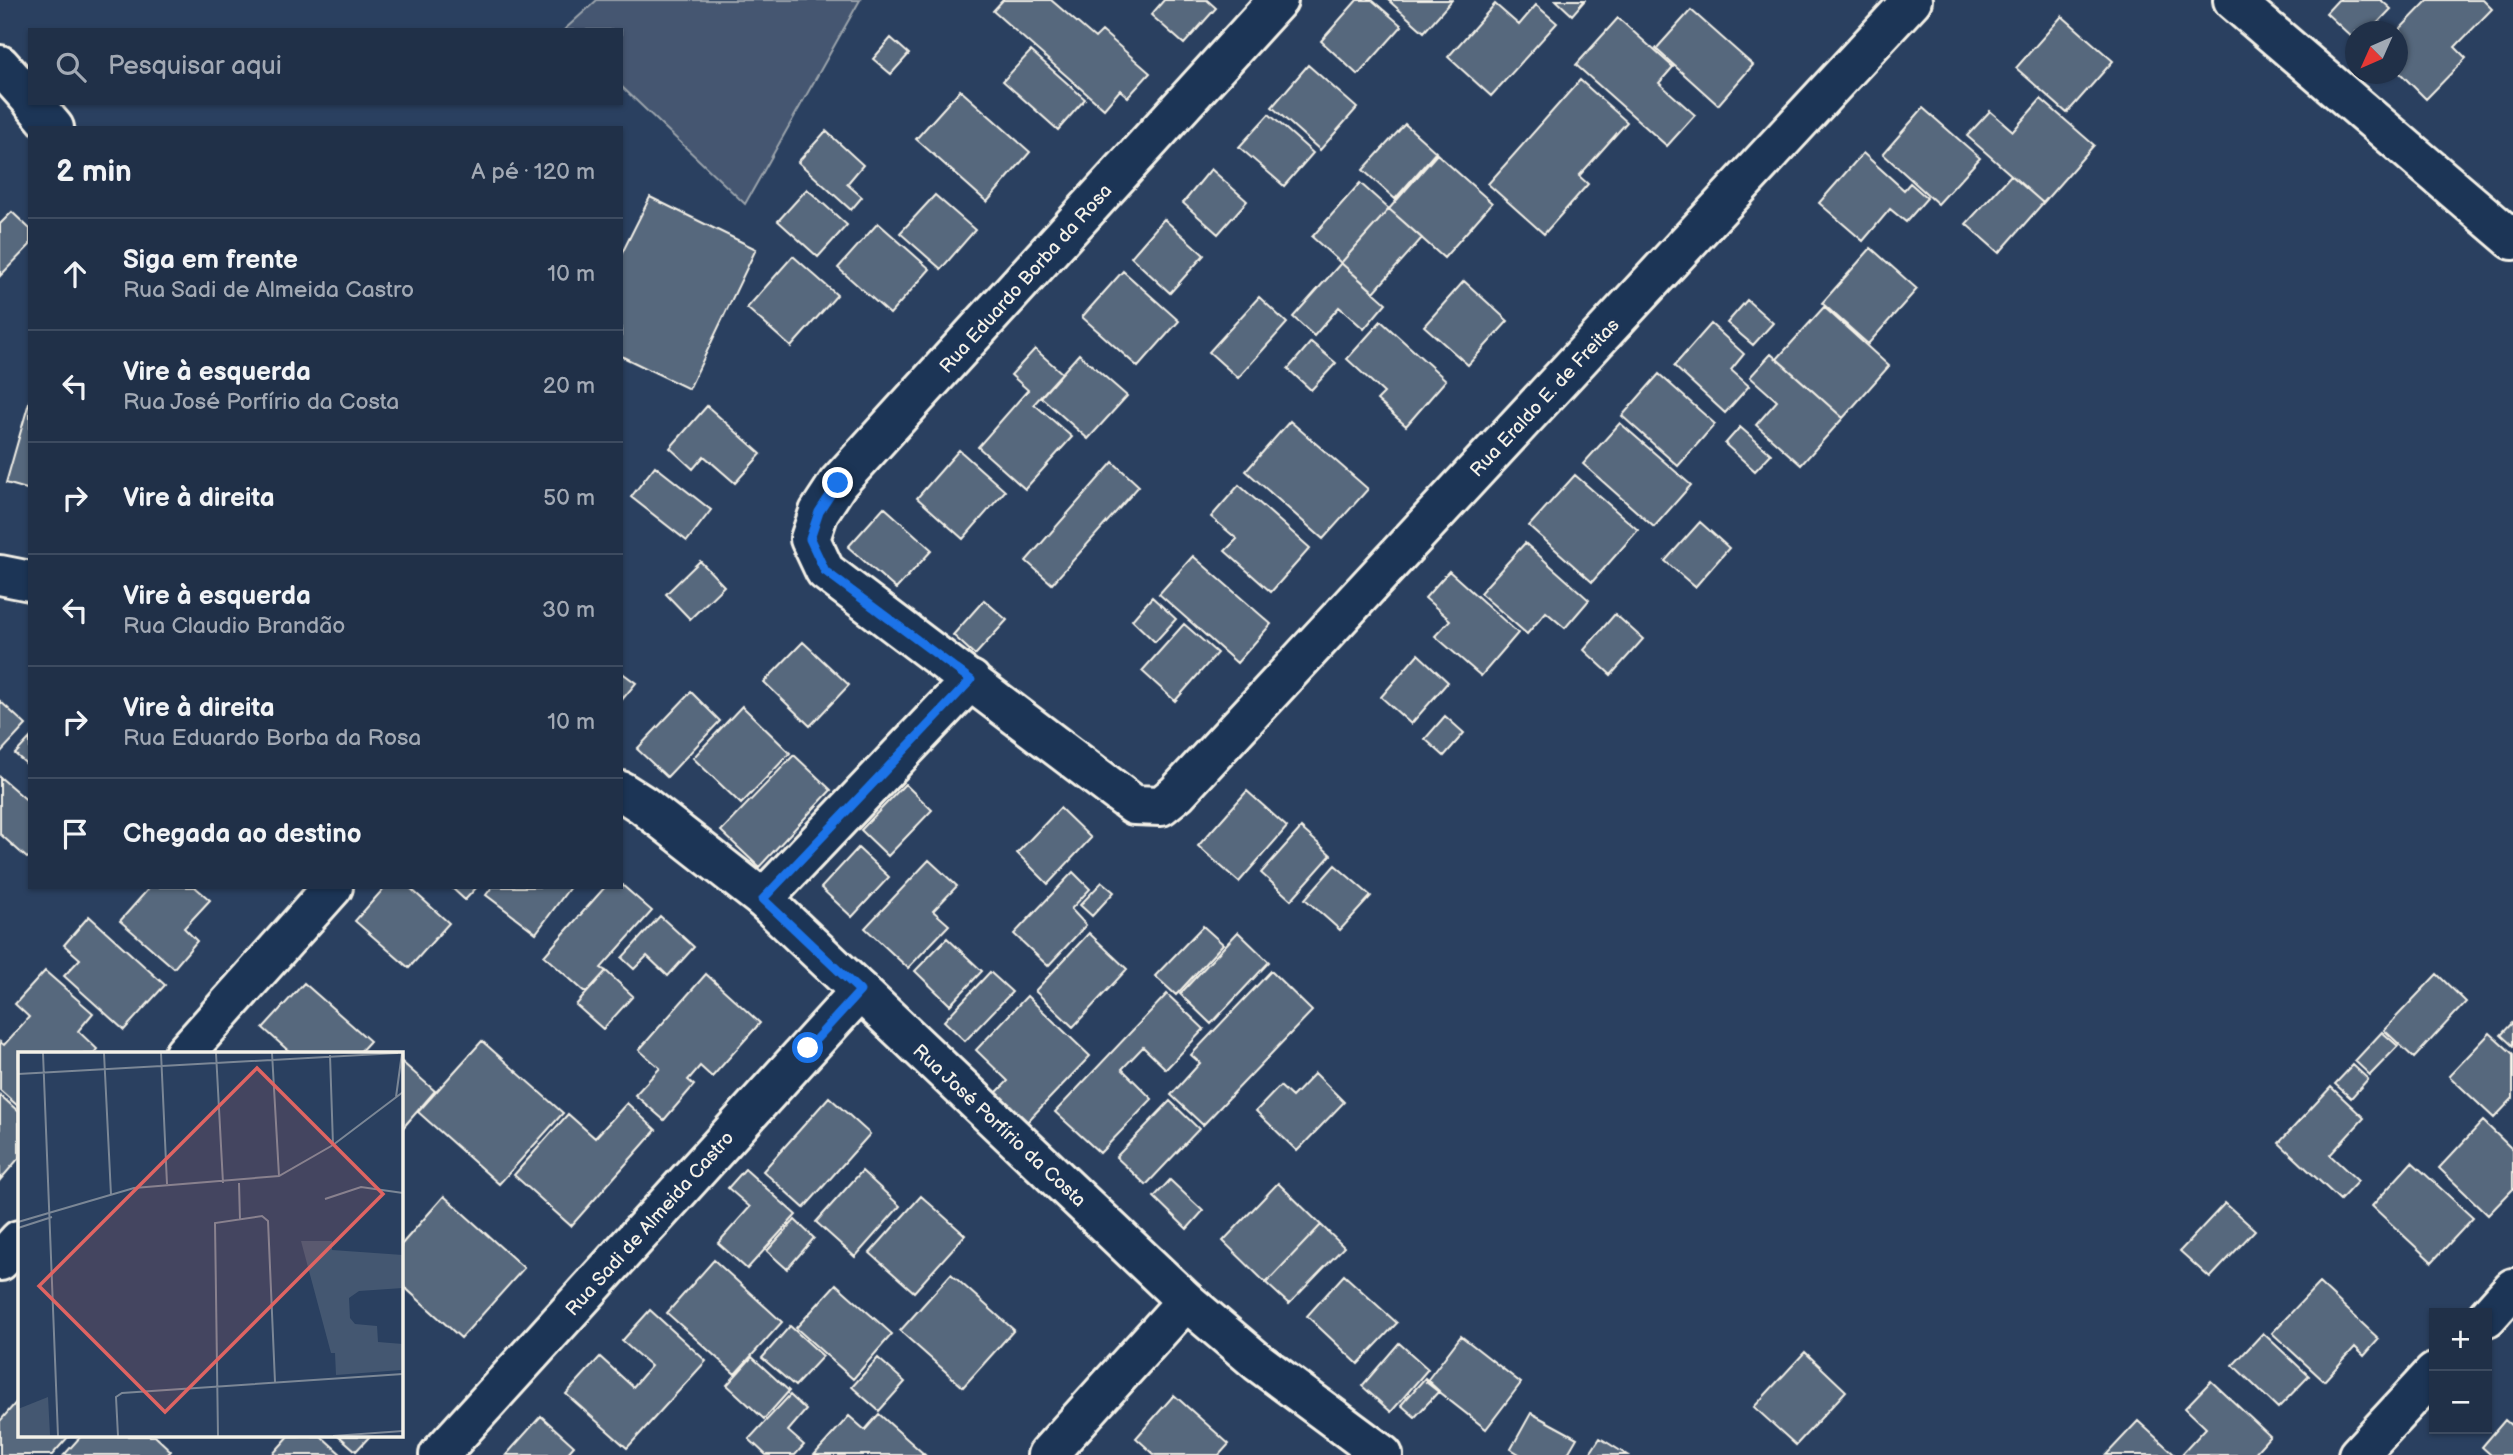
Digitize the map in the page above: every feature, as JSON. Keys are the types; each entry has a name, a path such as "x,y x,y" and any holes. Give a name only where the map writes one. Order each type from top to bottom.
{"street":[{"name":"Rua Eduardo Borba da Rosa","path":"971,680 825,571 810,539 819,512 838,483 1278,0"},
{"name":"Rua Eraldo E. de Freitas","path":"971,680 1134,805 1161,806 1177,793 1912,0"},
{"path":"2233,0 2513,240"},
{"path":"0,65 28,98"},
{"path":"34,105 52,126"},
{"path":"763,899 971,680"},
{"name":"Rua José Porfírio da Costa","path":"623,792 763,899 1186,1301 1258,1362 1383,1455"},
{"path":"186,1052 331,889"},
{"name":"Rua Sadi de Almeida Castro","path":"439,1455 860,991"},
{"path":"0,1261 18,1241"},
{"path":"2492,1311 2513,1288"},
{"path":"1047,1455 1186,1301"},
{"path":"2358,1455 2429,1378"}],"shaded area":[{"path":"597,0 860,0 745,204 623,88 623,28 566,28"}],"building":[{"path":"1003,0 1051,0 1095,38 1102,31 1150,73 1128,97 1120,90 1104,109 993,11"},
{"path":"1164,0 1207,0 1216,8 1184,44 1151,15"},
{"path":"1357,0 1372,0 1402,26 1358,75 1321,41"},
{"path":"1388,0 1452,0 1424,32"},
{"path":"1556,0 1585,0 1572,15"},
{"path":"2338,0 2381,0 2391,9 2380,21 2345,21 2345,31 2326,13"},
{"path":"2428,0 2483,0 2492,9 2455,47 2466,58 2426,99 2408,81 2408,21"},
{"path":"1495,4 1519,25 1536,5 1557,23 1491,96 1448,57"},
{"path":"1691,10 1753,65 1718,105 1656,49"},
{"path":"2062,16 2113,61 2067,113 2016,68"},
{"path":"1618,18 1673,67 1659,83 1695,115 1667,146 1576,65"},
{"path":"891,38 909,54 891,74 873,59"},
{"path":"1031,51 1085,99 1058,130 1003,81"},
{"path":"1308,65 1357,108 1320,150 1272,107"},
{"path":"1580,80 1627,122 1579,176 1588,184 1544,234 1488,184"},
{"path":"960,90 1030,152 987,202 916,139"},
{"path":"2041,99 2094,145 2043,203 1967,136 1990,111 2013,131"},
{"path":"1923,108 1980,158 1938,204 1883,154"},
{"path":"1269,114 1313,153 1284,186 1239,147"},
{"path":"1405,124 1436,152 1395,199 1363,170"},
{"path":"826,131 863,165 847,184 862,197 851,210 798,162"},
{"path":"1863,153 1904,190 1910,183 1927,198 1906,222 1890,209 1863,241 1819,203"},
{"path":"1437,154 1492,203 1444,258 1389,209"},
{"path":"1211,169 1247,201 1218,234 1183,203"},
{"path":"2011,175 2043,203 1999,253 1966,224"},
{"path":"1360,183 1389,209 1341,263 1312,237"},
{"path":"807,189 847,225 818,257 778,221"},
{"path":"935,195 975,230 941,269 900,233"},
{"path":"650,197 756,249 689,389 623,357 623,251"},
{"path":"1389,209 1422,238 1374,292 1341,263"},
{"path":"12,212 28,227 28,247 0,276 0,224"},
{"path":"1164,219 1204,255 1170,293 1131,257"},
{"path":"878,223 930,269 890,314 838,268"},
{"path":"1871,248 1917,289 1868,344 1822,303"},
{"path":"793,256 837,295 791,347 747,308"},
{"path":"1341,263 1386,303 1364,329 1339,307 1314,336 1293,317"},
{"path":"1123,271 1179,321 1138,367 1082,317"},
{"path":"1464,281 1508,321 1468,365 1424,326"},
{"path":"1259,297 1287,323 1238,378 1209,352"},
{"path":"1747,300 1773,323 1753,345 1727,323"},
{"path":"1824,307 1889,366 1843,418 1777,359"},
{"path":"1381,321 1446,380 1406,426 1377,400 1384,393 1347,359"},
{"path":"1711,324 1744,354 1731,370 1749,386 1725,413 1674,366"},
{"path":"1311,342 1336,363 1311,390 1288,369"},
{"path":"1035,349 1062,373 1034,404 1072,437 1025,489 978,447 1028,390 1011,375"},
{"path":"1079,354 1127,396 1088,439 1041,397"},
{"path":"1771,354 1843,418 1801,465 1756,425 1777,401 1750,377"},
{"path":"1659,374 1715,424 1678,466 1622,416"},
{"path":"28,406 28,489 6,483"},
{"path":"707,406 761,454 735,483 704,456 693,469 670,448"},
{"path":"1290,421 1368,489 1323,539 1246,471"},
{"path":"1620,423 1691,485 1654,527 1583,464"},
{"path":"1740,427 1771,454 1755,471 1725,444"},
{"path":"959,450 1005,491 963,539 917,498"},
{"path":"1113,462 1139,486 1052,584 1026,561"},
{"path":"655,466 711,510 687,541 631,497"},
{"path":"1575,475 1638,530 1592,582 1529,526"},
{"path":"1239,485 1310,548 1271,592 1225,551 1237,539 1211,517"},
{"path":"884,507 932,550 896,589 848,547"},
{"path":"1700,522 1729,548 1695,587 1665,561"},
{"path":"1525,543 1589,600 1565,628 1546,612 1527,634 1480,593"},
{"path":"1193,556 1271,624 1237,663 1159,594"},
{"path":"700,561 724,586 690,619 666,594"},
{"path":"1449,571 1518,633 1481,676 1435,636 1450,620 1425,598"},
{"path":"1152,597 1176,619 1155,642 1132,620"},
{"path":"984,600 1007,620 975,655 953,635"},
{"path":"1615,614 1643,639 1611,675 1584,650"},
{"path":"1184,624 1217,653 1175,701 1142,671"},
{"path":"803,642 849,685 810,726 764,682"},
{"path":"1418,654 1448,682 1411,724 1381,697"},
{"path":"623,673 636,683 623,699"},
{"path":"691,692 720,721 667,777 637,749"},
{"path":"0,701 26,725 0,753"},
{"path":"742,706 790,753 741,804 693,758"},
{"path":"1445,716 1464,733 1444,756 1425,739"},
{"path":"28,740 28,765 15,754"},
{"path":"794,755 831,790 759,867 721,831"},
{"path":"0,777 28,801 28,857 0,834"},
{"path":"905,784 932,810 888,856 861,830"},
{"path":"1247,791 1287,827 1239,882 1198,846"},
{"path":"1060,808 1091,838 1048,884 1017,853"},
{"path":"1301,828 1331,855 1291,900 1261,873"},
{"path":"858,848 889,877 852,917 821,888"},
{"path":"929,860 957,886 933,911 949,925 908,968 865,928"},
{"path":"1335,865 1371,896 1340,930 1305,899"},
{"path":"1073,872 1090,889 1071,909 1086,925 1048,966 1014,934"},
{"path":"1102,882 1114,892 1092,916 1080,905"},
{"path":"623,886 652,911 601,968 606,971 586,993 544,956 603,889 623,889"},
{"path":"148,889 197,889 210,900 184,928 197,941 174,968 120,921"},
{"path":"383,889 411,889 449,923 409,968 355,921"},
{"path":"453,889 475,889 465,900"},
{"path":"490,889 569,889 536,933 486,895"},
{"path":"89,916 165,985 124,1030 64,976 80,959 64,945"},
{"path":"660,916 694,947 668,976 647,956 634,969 622,958"},
{"path":"1203,926 1223,944 1176,995 1155,976"},
{"path":"1238,932 1269,962 1211,1024 1180,994"},
{"path":"1089,933 1127,969 1073,1027 1035,991"},
{"path":"947,938 982,971 950,1005 915,971"},
{"path":"45,971 93,1013 78,1031 97,1049 95,1052 18,1052 18,1106 0,1090 0,1042 4,1045 29,1017 15,1004"},
{"path":"606,971 633,996 603,1029 576,1005"},
{"path":"1271,971 1312,1011 1203,1125 1171,1095 1200,1063 1191,1055"},
{"path":"990,972 1012,992 965,1041 944,1021"},
{"path":"706,974 760,1023 712,1077 700,1066 688,1080 694,1085 664,1120 635,1095 660,1068 639,1050"},
{"path":"2437,974 2466,1002 2414,1058 2384,1030"},
{"path":"304,983 370,1041 360,1052 290,1052 263,1028"},
{"path":"1167,994 1204,1029 1166,1069 1143,1047 1122,1069 1152,1099 1100,1153 1055,1112"},
{"path":"1027,996 1090,1056 1026,1123 995,1094 1008,1081 976,1050"},
{"path":"2513,1022 2513,1046 2501,1035"},
{"path":"2382,1032 2398,1046 2370,1075 2355,1061"},
{"path":"2490,1033 2513,1054 2513,1098 2494,1118 2449,1076"},
{"path":"482,1041 563,1113 499,1184 418,1112"},
{"path":"402,1062 435,1091 402,1129"},
{"path":"2353,1065 2368,1079 2351,1098 2335,1084"},
{"path":"1315,1073 1344,1102 1297,1151 1256,1111 1280,1086 1292,1097"},
{"path":"2331,1087 2364,1118 2330,1155 2358,1181 2340,1200 2279,1143"},
{"path":"0,1095 18,1111 18,1159 0,1180"},
{"path":"829,1097 870,1134 804,1208 763,1171"},
{"path":"1170,1101 1199,1129 1146,1185 1116,1157"},
{"path":"627,1103 656,1130 571,1226 514,1175 568,1114 595,1138"},
{"path":"2483,1121 2513,1150 2513,1189 2488,1215 2439,1168"},
{"path":"2412,1162 2473,1218 2432,1262 2372,1206"},
{"path":"745,1169 796,1215 747,1269 718,1243 750,1207 728,1188"},
{"path":"862,1171 900,1206 855,1257 816,1222"},
{"path":"1170,1180 1203,1211 1187,1229 1154,1197"},
{"path":"1278,1183 1321,1225 1266,1283 1223,1241"},
{"path":"444,1196 524,1268 461,1338 402,1285 402,1244"},
{"path":"921,1196 965,1235 914,1292 870,1253"},
{"path":"2225,1203 2255,1230 2210,1278 2180,1251"},
{"path":"795,1220 814,1238 787,1269 767,1251"},
{"path":"1321,1225 1344,1247 1289,1304 1266,1283"},
{"path":"714,1260 782,1322 735,1374 667,1313"},
{"path":"951,1274 1014,1330 963,1387 900,1331"},
{"path":"1344,1275 1397,1323 1358,1364 1307,1316"},
{"path":"2319,1283 2379,1339 2364,1356 2355,1347 2324,1381 2272,1333"},
{"path":"836,1284 892,1334 853,1379 796,1328"},
{"path":"650,1310 706,1361 627,1448 566,1394 600,1357 633,1387 651,1366 622,1341"},
{"path":"790,1326 823,1356 795,1386 762,1358"},
{"path":"2263,1333 2309,1376 2278,1408 2233,1365"},
{"path":"1461,1336 1521,1383 1486,1429 1426,1382"},
{"path":"1399,1343 1428,1369 1391,1412 1362,1386"},
{"path":"1805,1352 1846,1391 1796,1445 1754,1407"},
{"path":"752,1357 789,1391 764,1419 727,1385"},
{"path":"878,1358 905,1382 879,1411 852,1387"},
{"path":"1425,1378 1439,1391 1415,1417 1401,1405"},
{"path":"2211,1381 2270,1436 2253,1455 2181,1455 2206,1428 2185,1408"},
{"path":"790,1395 806,1410 788,1431 804,1445 795,1455 766,1455 749,1439"},
{"path":"1174,1395 1229,1444 1219,1455 1155,1455 1136,1438"},
{"path":"18,1400 18,1438 67,1438 52,1455 0,1455 0,1421"},
{"path":"1531,1413 1577,1438 1567,1455 1521,1455 1511,1449"},
{"path":"879,1414 925,1455 814,1455 849,1416 865,1430"},
{"path":"541,1416 574,1446 566,1455 506,1455"},
{"path":"2505,1420 2513,1427 2513,1455 2491,1455 2482,1447"},
{"path":"2138,1421 2175,1455 2106,1455"},
{"path":"79,1438 157,1438 171,1451 167,1455 64,1455"},
{"path":"287,1438 323,1438 342,1455 272,1455"},
{"path":"341,1438 368,1438 356,1451"},
{"path":"1600,1438 1627,1455 1589,1455"}],"route":[{"path":"808,1048 860,991 763,899 971,680 825,571 810,539 819,512 838,483"}]}
